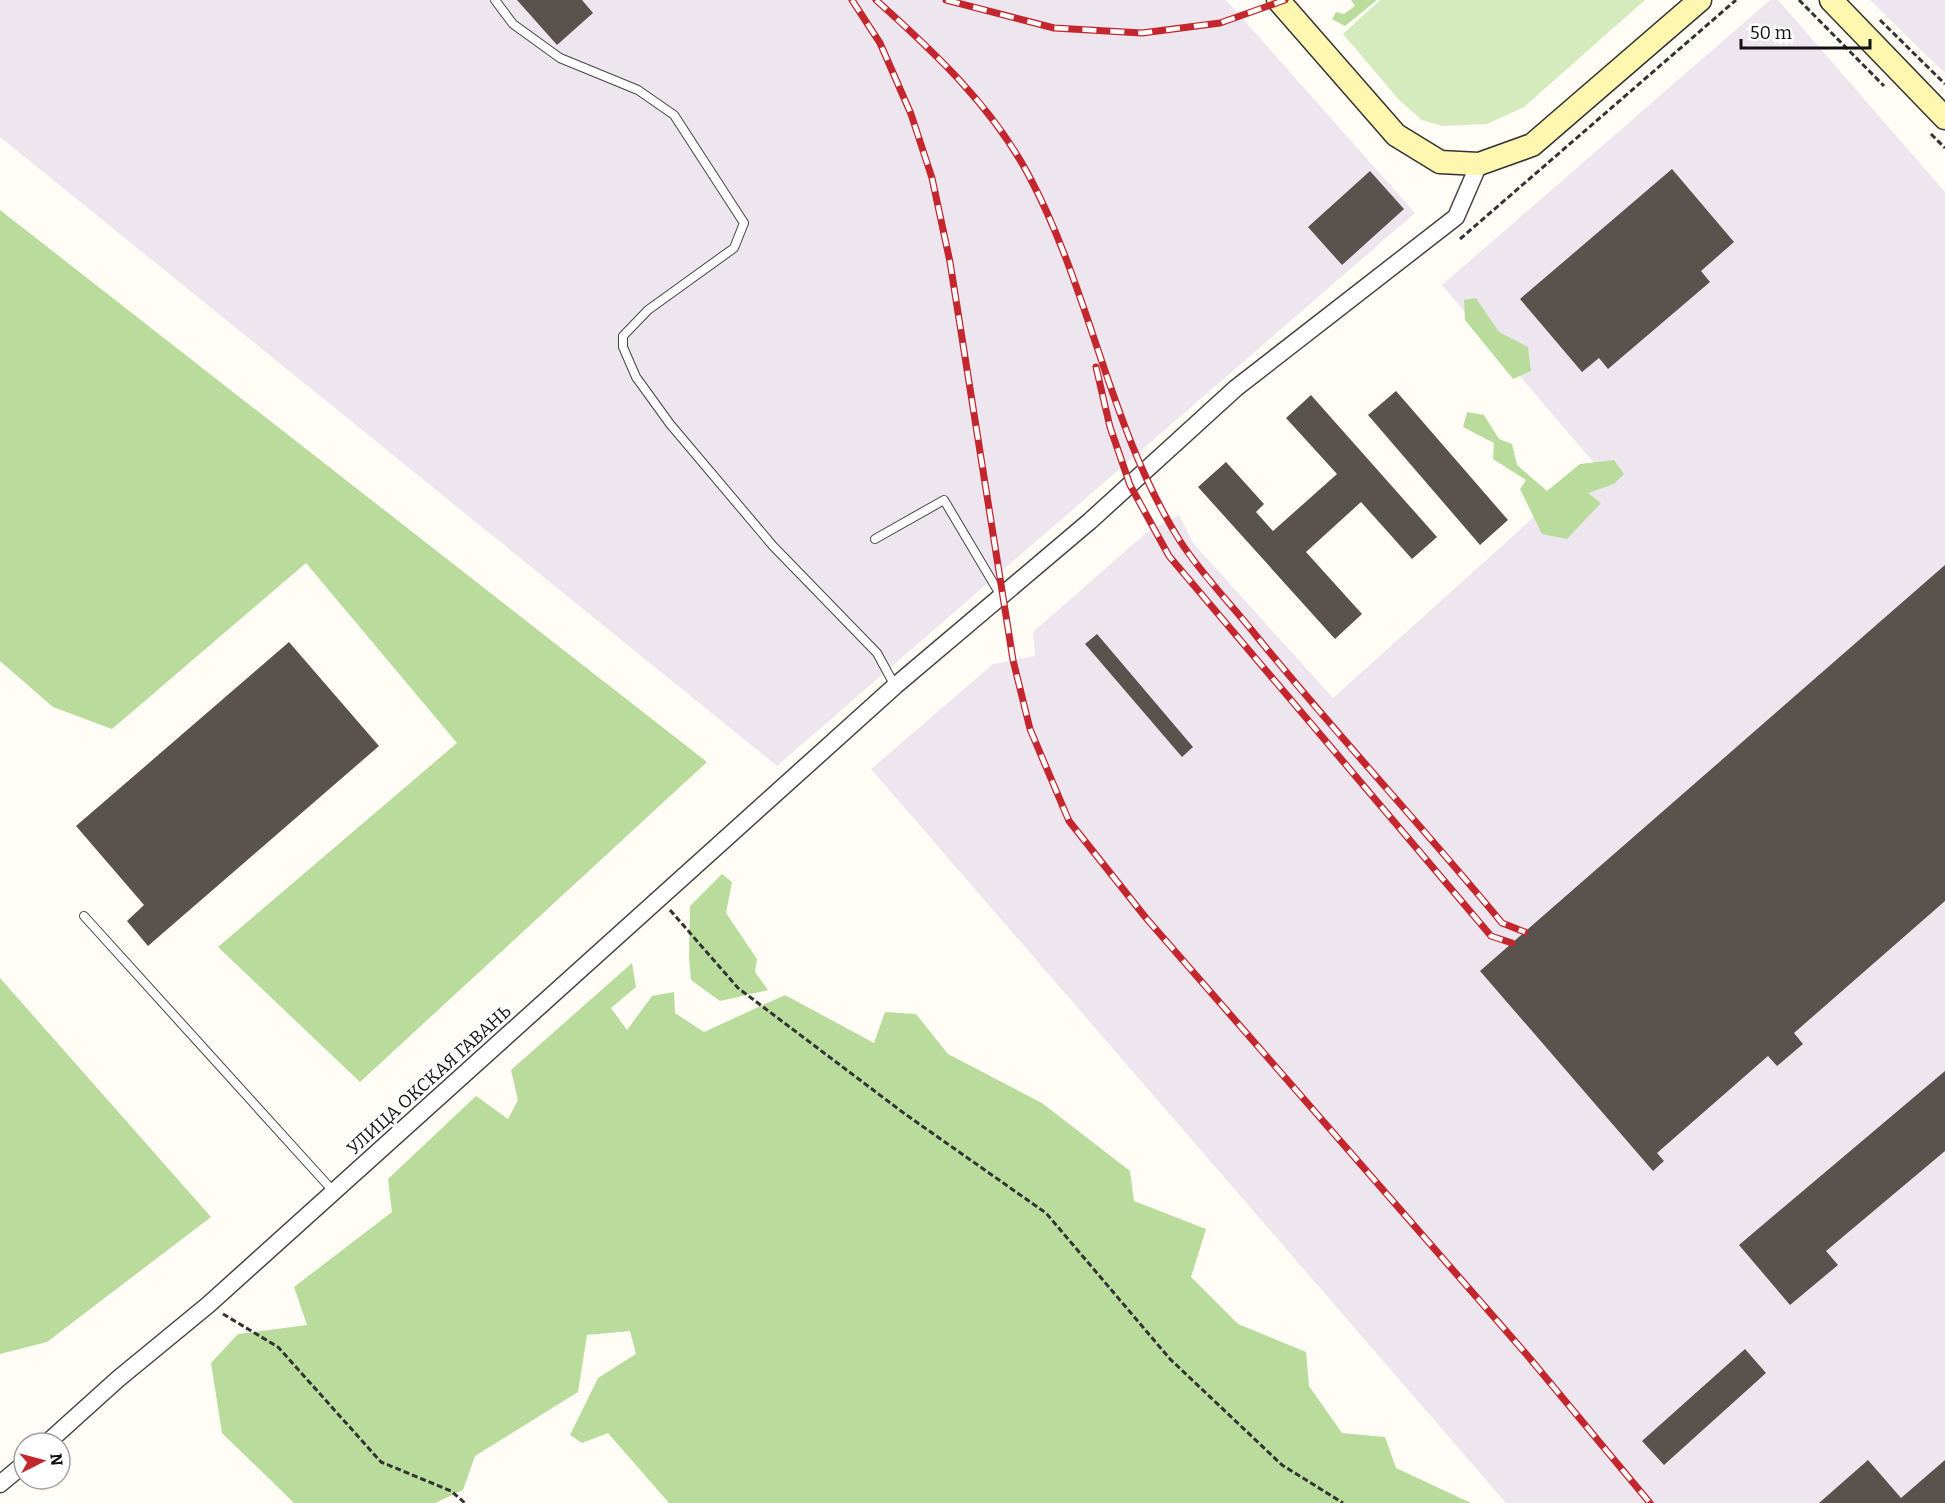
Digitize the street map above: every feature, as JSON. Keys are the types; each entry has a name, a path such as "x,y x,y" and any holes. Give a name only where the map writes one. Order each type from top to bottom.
{"street":[{"path":"1278,0 1396,135 1440,162 1479,164 1532,145 1700,0"},
{"path":"1831,0 1937,124"},
{"name":"УЛИЦА ОКСКАЯ ГАВАНЬ","path":"60,1431 118,1379 208,1305 835,743 895,686 1090,521 1236,388 1456,218 1479,164"},
{"path":"0,1484 12,1474"}],"lane":[{"path":"495,0 513,24 560,58 638,90 674,115 744,223 734,248 648,310 623,336 623,348 636,377 670,424 773,546 877,653 895,686"},
{"path":"875,538 944,500 1001,596"},
{"path":"84,916 334,1192"}],"path":[{"path":"1460,239 1736,0"},
{"path":"1799,0 1888,90"},
{"path":"1877,17 1945,84"},
{"path":"1937,124 1945,148"},
{"path":"661,899 738,988 905,1114 1046,1214 1170,1359 1282,1465 1343,1503"},
{"path":"208,1305 278,1347 381,1462 451,1491 465,1503"}],"shaded area":[{"path":"0,0 1226,0 1415,213 777,766 0,137"},
{"path":"1770,0 1778,0 1945,192 1945,1503 1506,1503 871,769 993,664 1035,656 1033,632 1146,533 1179,515 1193,543 1333,698 1594,463 1442,285"},
{"path":"1870,0 1945,0 1945,73 1931,60"}],"green space":[{"path":"1351,0 1377,0 1345,26 1332,19 1336,12 1344,14 1355,6"},
{"path":"1380,0 1645,0 1524,107 1487,124 1442,126 1422,120 1400,101 1343,34"},
{"path":"0,210 707,762 360,1082 218,947 457,743 306,563 112,729 53,707 0,661"},
{"path":"1476,298 1499,332 1528,347 1531,371 1513,379 1465,320 1464,300"},
{"path":"1467,412 1484,415 1499,439 1512,444 1517,465 1547,491 1580,464 1614,460 1624,474 1614,484 1588,493 1601,503 1567,539 1542,534 1520,489 1526,480 1493,459 1494,443 1463,427"},
{"path":"722,874 732,882 726,913 757,959 755,972 768,990 720,1001 691,980 689,958 690,906"},
{"path":"632,963 636,987 611,1008 627,1030 652,996 674,992 675,1013 704,1032 785,995 874,1043 885,1012 916,1014 948,1054 1042,1103 1130,1171 1134,1201 1206,1229 1191,1277 1238,1324 1306,1352 1309,1386 1342,1433 1385,1437 1396,1468 1471,1503 669,1503 608,1433 582,1443 570,1435 598,1378 636,1354 630,1331 587,1335 578,1392 475,1456 463,1490 435,1503 294,1503 222,1433 211,1363 238,1334 307,1325 294,1287 392,1212 388,1179 476,1096 508,1119 518,1100 511,1070"},
{"path":"0,978 211,1217 47,1342 0,1354"}],"building":[{"path":"517,0 582,0 593,13 557,45"},
{"path":"1672,169 1734,242 1701,271 1710,282 1608,369 1599,358 1582,372 1520,299"},
{"path":"1370,171 1404,209 1342,265 1308,227"},
{"path":"1396,391 1508,520 1480,545 1368,415"},
{"path":"1311,395 1437,537 1412,559 1361,502 1306,552 1362,614 1335,639 1198,487 1226,462 1264,504 1256,512 1273,531 1337,474 1286,418"},
{"path":"1945,565 1945,901 1794,1033 1803,1044 1777,1066 1768,1056 1657,1153 1664,1161 1653,1171 1480,971"},
{"path":"1097,634 1193,747 1182,757 1085,644"},
{"path":"289,642 379,746 148,946 127,921 144,905 76,826"},
{"path":"1945,1071 1945,1151 1826,1251 1838,1265 1790,1305 1739,1245"},
{"path":"1745,1349 1766,1373 1664,1465 1642,1441"},
{"path":"1868,1460 1901,1498 1945,1460 1945,1503 1819,1503"}],"railway":[{"path":"852,0 880,43 911,114 932,178 950,262 1013,660 1030,729 1069,821 1146,918 1527,1355 1650,1503"},
{"path":"876,0 919,39 979,102 997,125 1028,174 1050,219 1068,265 1135,452 1156,498 1189,554 1288,674 1502,923 1525,932"},
{"path":"946,0 1054,28 1142,33 1220,23 1285,0"},
{"path":"1096,367 1110,427 1130,485 1169,556 1491,936 1512,943"}]}
